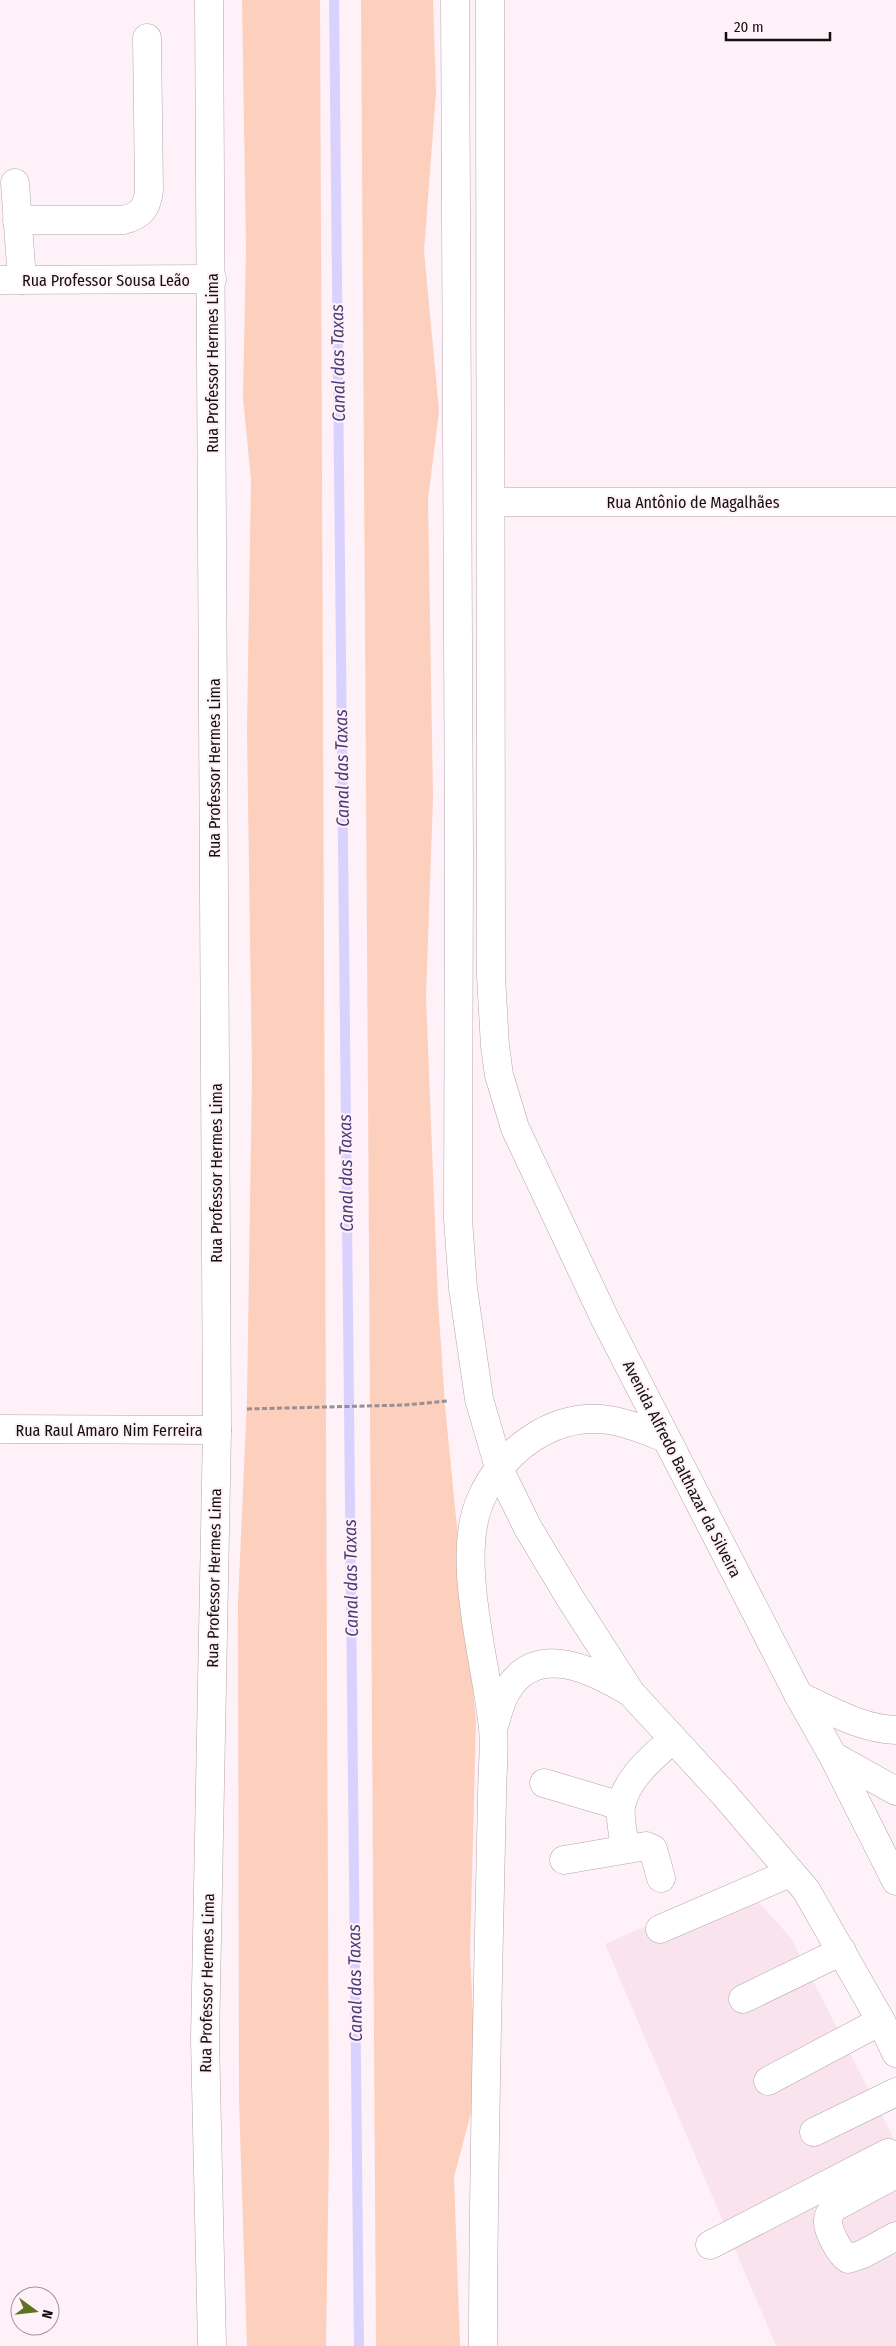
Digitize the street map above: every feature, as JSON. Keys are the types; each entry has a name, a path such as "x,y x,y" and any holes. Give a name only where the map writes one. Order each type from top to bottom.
{"street":[{"name":"Rua Professor Hermes Lima","path":"209,0 217,1420 205,2040 212,2346"},
{"path":"455,0 459,843 458,1219 463,1288 479,1399 500,1471 528,1528 631,1693 806,1890 842,1951 896,2053"},
{"path":"490,0 491,502"},
{"path":"17,220 124,220 135,217 142,212 148,202 149,190 147,38"},
{"path":"11,280 17,220 15,183"},
{"name":"Rua Professor Sousa Leão","path":"11,280 212,279"},
{"name":"Rua Antônio de Magalhães","path":"491,502 896,502"},
{"name":"Avenida Alfredo Balthazar da Silveira","path":"491,502 491,976 495,1046 499,1075 515,1128 605,1319 799,1696 834,1756 896,1881"},
{"name":"Rua Raul Amaro Nim Ferreira","path":"0,1429 217,1420"},
{"path":"483,2346 483,2180 493,1729 473,1596 471,1538 481,1500 500,1471 518,1448 554,1426 584,1420 606,1420 630,1424 665,1438"},
{"path":"493,1729 501,1702 510,1685 524,1672 545,1663 572,1665 596,1673 631,1693"},
{"path":"799,1696 862,1724 877,1729 896,1730"},
{"path":"625,1849 621,1806 641,1768 673,1739"},
{"path":"834,1756 896,1791"},
{"path":"544,1783 621,1806"},
{"path":"564,1860 646,1846 653,1850 661,1878"},
{"path":"660,1929 790,1873"},
{"path":"743,1999 842,1951"},
{"path":"768,2082 880,2021"},
{"path":"814,2132 896,2092"},
{"path":"710,2245 888,2153 896,2158"},
{"path":"896,2174 835,2207 830,2213 827,2222 835,2242 843,2256 848,2259 863,2254 896,2236"}],"path":[{"path":"217,1420 290,1407 405,1405 479,1399"}],"shaded area":[{"path":"242,0 320,0 329,2144 326,2346 247,2346 239,2099 238,1603 247,1400 252,1074 247,730 251,479 243,398 246,248"},
{"path":"361,0 433,0 436,92 424,251 439,411 428,499 433,798 426,997 438,1301 445,1406 476,1720 470,1954 477,2090 454,2177 460,2346 376,2346"},
{"path":"742,1884 791,1938 896,2143 896,2346 776,2346 605,1944"}],"waterway":[{"name":"Canal das Taxas","path":"334,0 359,2346"}]}
